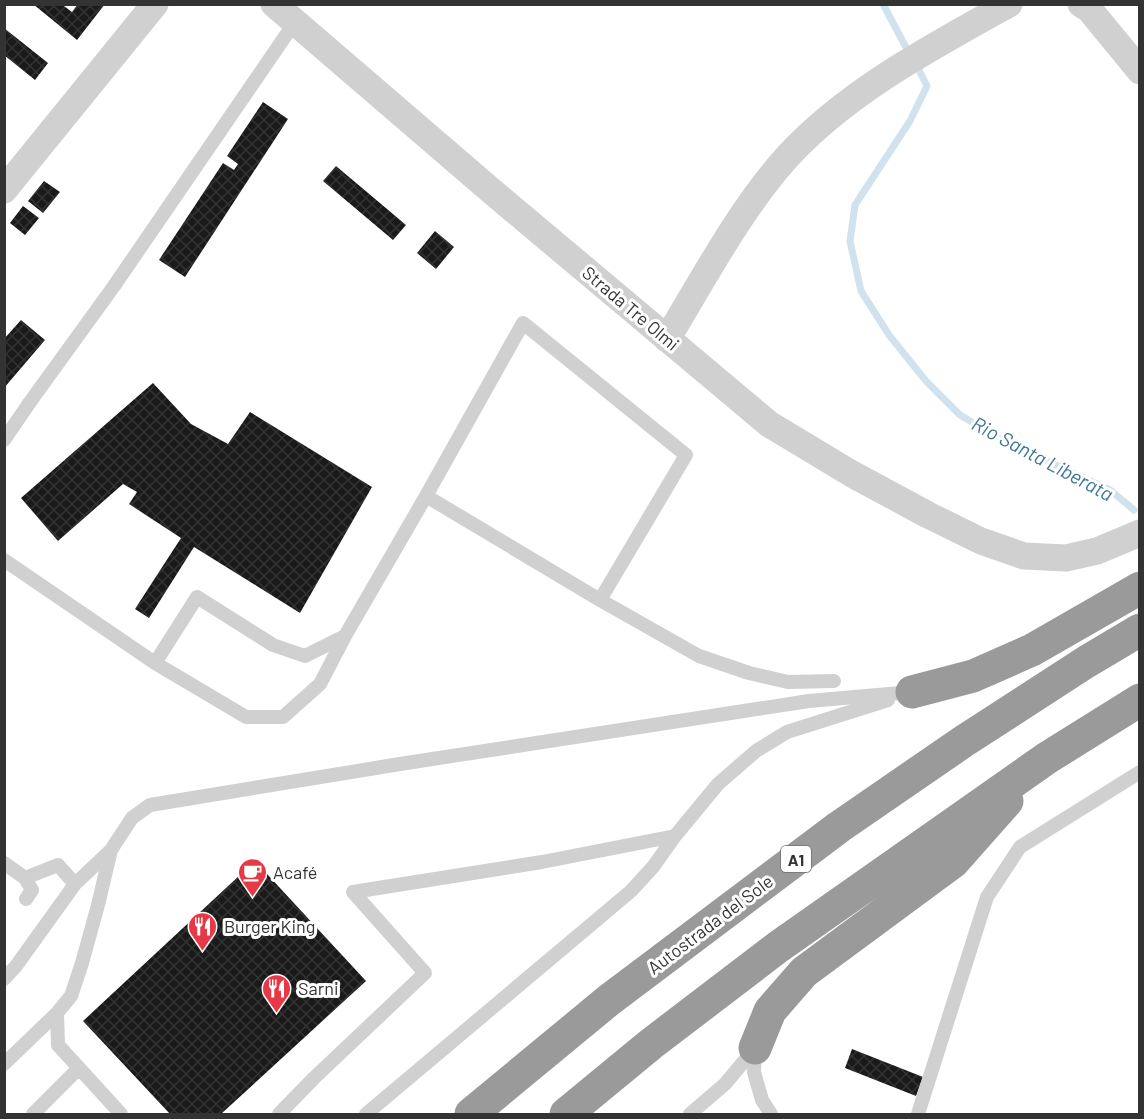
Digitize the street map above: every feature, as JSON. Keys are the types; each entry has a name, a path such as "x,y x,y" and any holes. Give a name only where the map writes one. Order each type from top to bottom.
{"highway":[{"path":"912,692 973,676 1032,650 1140,588"},
{"name":"Autostrada del Sole","path":"471,1114 609,999 839,827 974,735 1086,662 1140,630"},
{"path":"566,1114 651,1044 778,947 1047,758 1140,700"},
{"path":"755,1048 770,1011 804,972 953,862 1047,758"}],"street":[{"path":"4,190 155,4"},
{"name":"Strada Tre Olmi","path":"274,4 769,424 852,474 928,515 981,541 1024,556 1066,558 1097,550 1140,533"},
{"path":"667,339 744,212 787,157 825,120 895,70 1009,4"},
{"path":"1080,4 1089,9 1140,71"}],"lane":[{"path":"4,440 114,286 294,22"},
{"path":"4,560 155,663 246,717 283,717 320,684 523,323 686,455 600,600"},
{"path":"426,496 699,656 750,673 788,682 834,681"},
{"path":"155,663 197,597 273,645 305,656 345,636"},
{"path":"366,1114 631,891 653,867 718,784 756,751 787,732 912,692"},
{"path":"4,980 75,884 111,850 132,818 150,804 809,701 912,692"},
{"path":"918,1114 987,897 1020,847 1140,772"},
{"path":"279,1114 425,973 353,892 542,862 675,836"},
{"path":"4,1064 57,1013 71,996 95,917 111,850"},
{"path":"4,864 25,878 32,890 26,898"},
{"path":"25,878 58,865 75,884"},
{"path":"57,1013 58,1045 121,1114"},
{"path":"690,1114 725,1084 755,1048"},
{"path":"755,1048 754,1072 762,1100 771,1114"},
{"path":"33,1114 80,1068"}],"building":[{"path":"33,4 65,4 64,6 72,12 78,4 105,4 77,40"},
{"path":"4,28 48,63 35,80 4,55"},
{"path":"263,102 288,119 185,277 159,260 223,163 234,170 238,164 227,156"},
{"path":"336,166 406,225 393,240 323,181"},
{"path":"44,181 60,192 43,213 28,201"},
{"path":"23,206 39,218 25,235 10,223"},
{"path":"435,231 454,247 436,269 417,253"},
{"path":"21,320 45,340 4,388 4,339"},
{"path":"153,383 191,424 228,444 250,412 372,487 300,613 194,547 149,618 135,609 181,538 129,504 137,492 123,484 58,541 21,498"},
{"path":"255,861 366,981 221,1114 170,1114 83,1021"},
{"path":"852,1049 923,1077 916,1096 845,1068"}],"waterway":[{"name":"Rio Santa Liberata","path":"883,4 910,55"},
{"name":"Rio Santa Liberata","path":"916,64 927,86 910,121 855,205 850,241 861,291 889,335 926,381 960,415 1004,441 1110,490 1134,510"}],"place":[{"name":"Acafé","path":"252,898"},
{"name":"Burger King","path":"203,952"},
{"name":"Sarni","path":"277,1014"}]}
